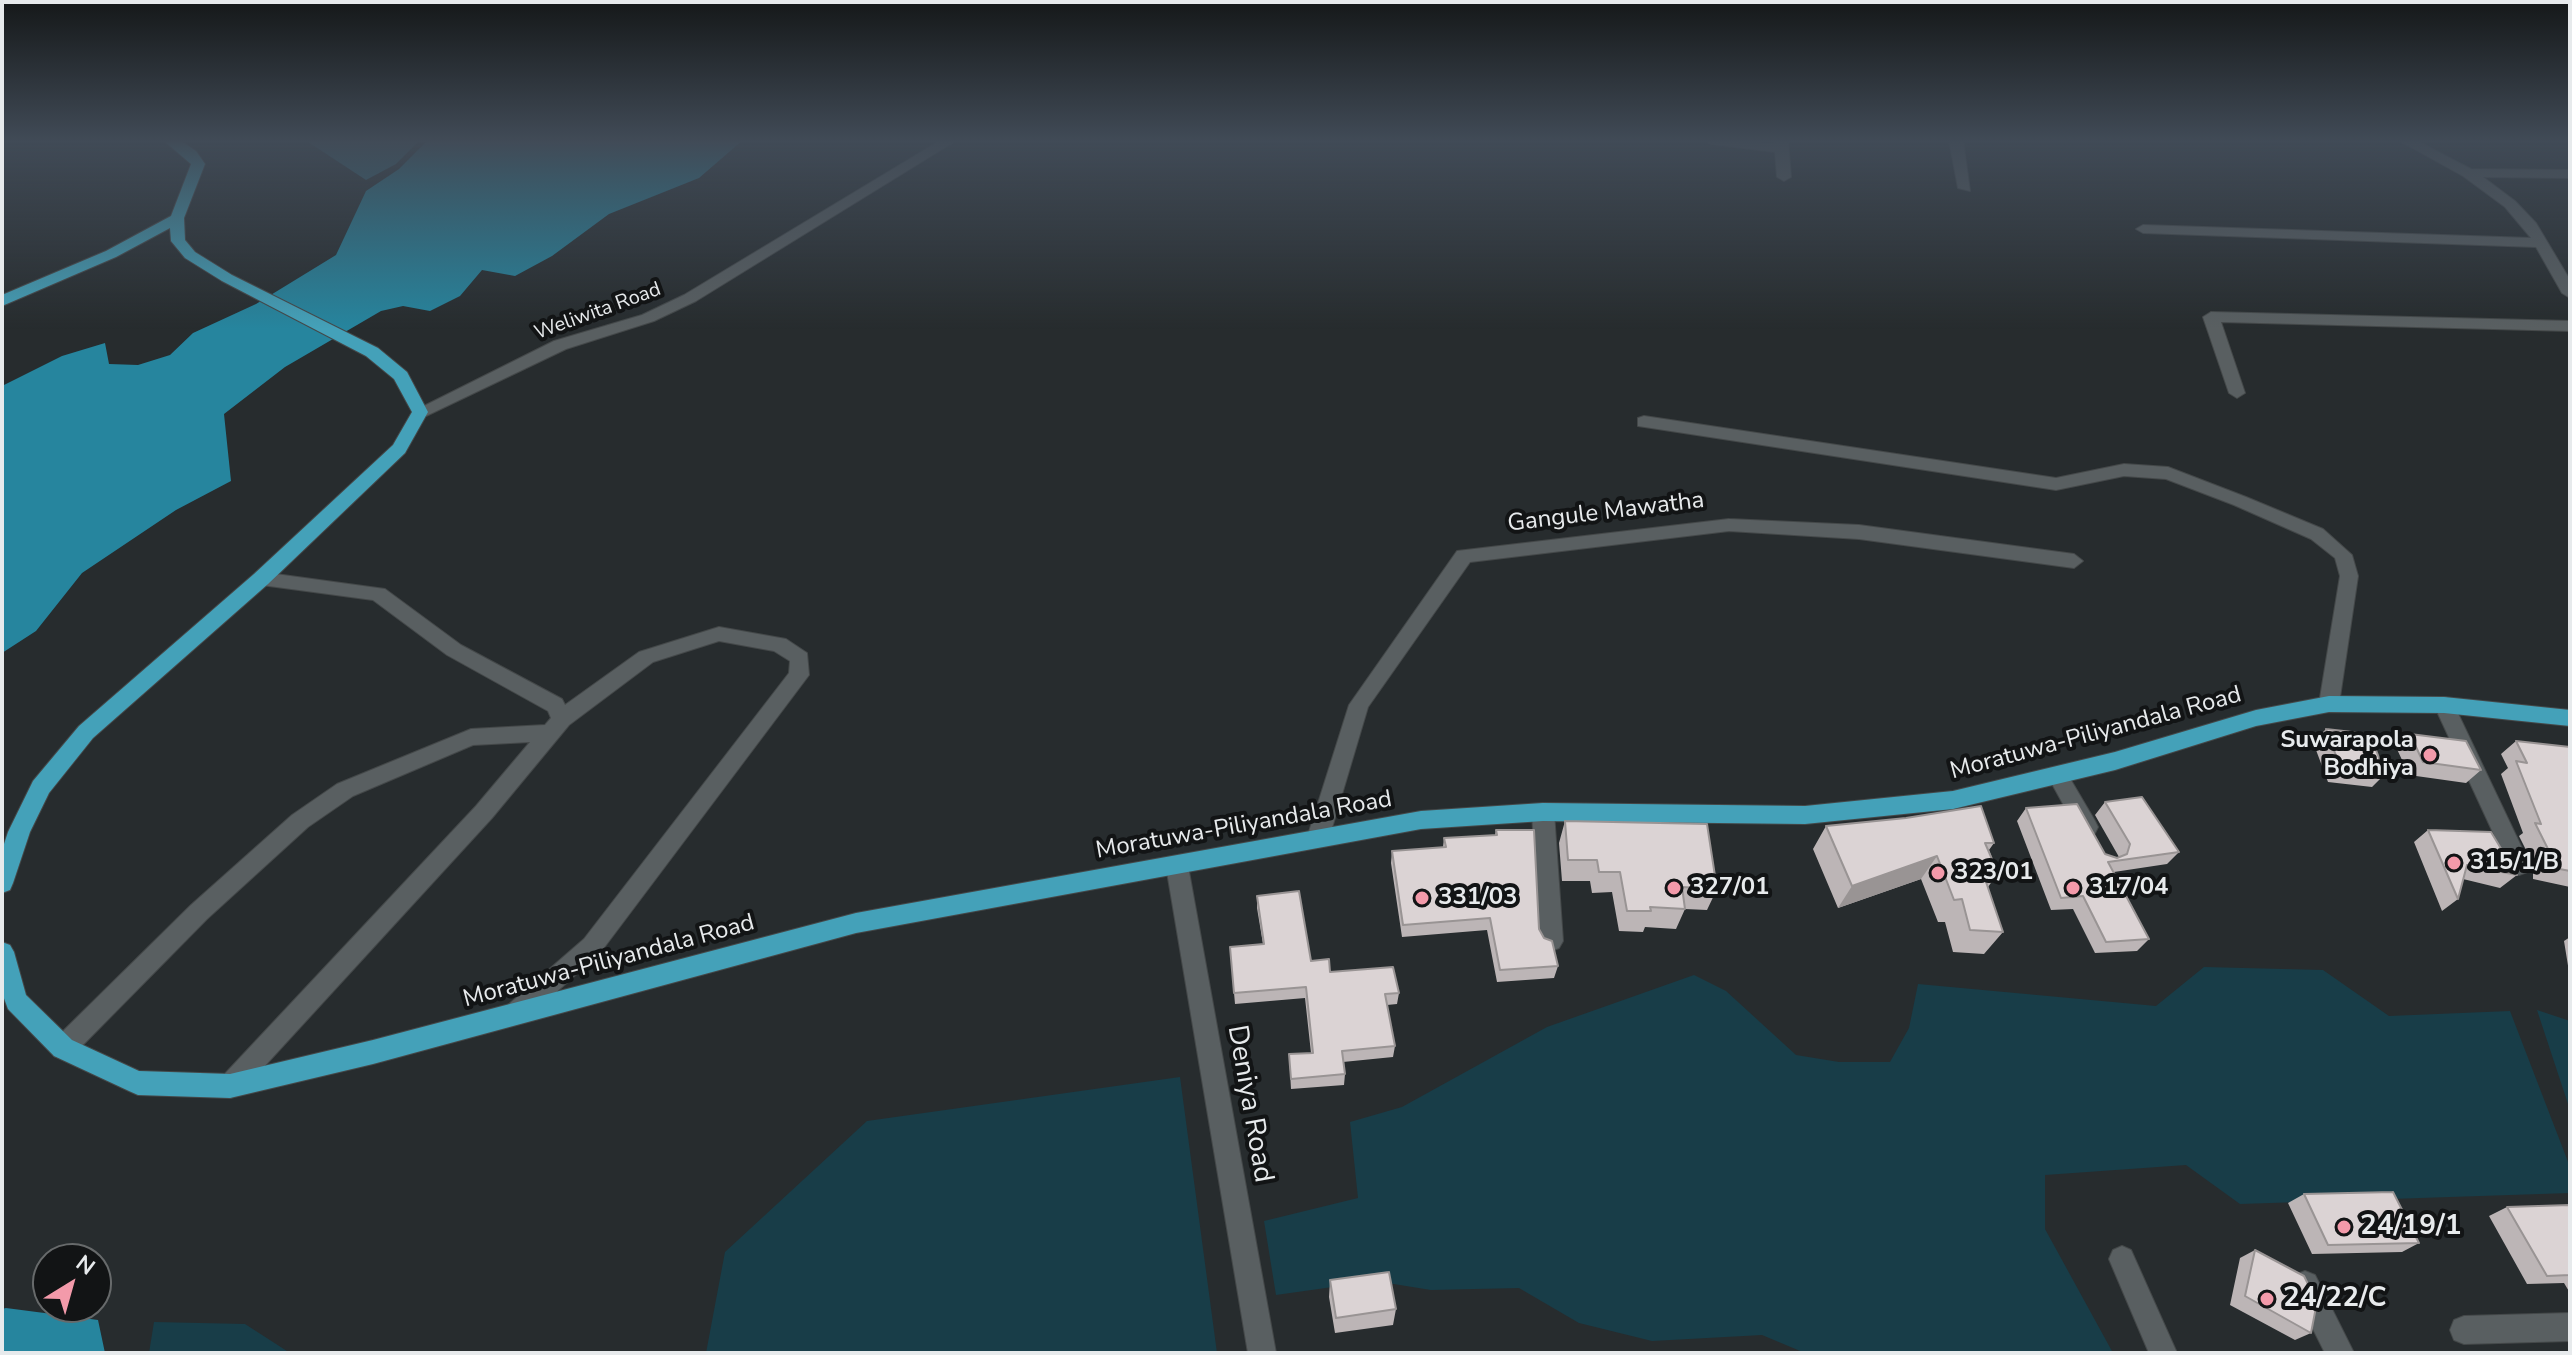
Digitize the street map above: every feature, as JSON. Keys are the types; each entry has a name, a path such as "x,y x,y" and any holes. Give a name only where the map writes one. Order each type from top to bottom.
{"main road":[{"path":"2,883 19,832 41,787 86,732 261,579 399,449 420,412 401,376 372,352 190,255 178,241 177,218 183,203"},
{"path":"2,301 111,254 177,218"},
{"name":"Moratuwa-Piliyandala Road","path":"2,952 16,1001 63,1048 138,1083 230,1086 856,923 1421,820 1543,812 1820,814 1953,800 2058,776 2256,718 2329,704 2444,705 2570,718"}],"street":[{"name":"Weliwita Road","path":"420,412 560,345 648,318 690,298 846,203"},
{"path":"2509,203 2542,243 2570,293"},
{"path":"2143,229 2542,243"},
{"path":"2237,393 2211,317 2570,326"},
{"path":"1644,422 1744,440 1899,458 2056,484 2124,470 2168,473 2240,501 2317,534 2343,555 2349,576 2329,704"},
{"name":"Gangule Mawatha","path":"1318,838 1359,705 1464,556 1729,525 1859,532 2074,561"},
{"path":"261,579 378,594 454,650 555,705 556,726"},
{"path":"230,1086 484,812 556,726 646,657 719,634 779,644 800,658 799,675 592,946 516,1013"},
{"path":"2444,705 2519,865"},
{"path":"63,1048 199,912 300,821 345,790 471,737 556,726"},
{"path":"2058,776 2098,847"},
{"path":"1543,812 1551,941"},
{"name":"Deniya Road","path":"1177,866 1262,1353"},
{"path":"2122,1259 2163,1353"},
{"path":"2301,1278 2340,1353"},
{"path":"2464,1330 2570,1327"}],"shaded area":[{"path":"360,203 636,203 609,214 552,256 515,276 482,270 460,296 430,311 403,306 381,311 285,367 224,414 231,481 176,510 82,573 36,631 2,653 2,386 62,356 105,343 109,364 138,365 170,355 193,333 256,304 336,255"},
{"path":"2204,967 2323,970 2389,1016 2510,1011 2570,1167 2570,1193 2240,1204 2186,1165 2045,1175 2045,1229 2113,1353 1805,1353 1762,1335 1652,1341 1579,1323 1519,1288 1431,1290 1375,1281 1276,1295 1264,1221 1358,1198 1350,1122 1402,1107 1547,1027 1694,975 1726,991 1796,1055 1839,1062 1890,1062 1909,1028 1918,984 2156,1006"},
{"path":"2537,1010 2570,1021 2570,1110"},
{"path":"1180,1077 1217,1353 706,1353 725,1252 867,1121"},
{"path":"2,1309 32,1311 32,1323 99,1323 105,1353 2,1353"},
{"path":"154,1322 245,1324 290,1353 149,1353"}],"building":[{"path":"2326,729 2370,734 2385,774 2341,769"},
{"path":"2410,734 2466,741 2481,770 2423,762"},
{"path":"2516,741 2570,747 2570,871 2549,867 2549,851 2535,823 2541,824 2516,761 2527,763"},
{"path":"2142,797 2179,852 2108,862 2149,939 2106,942 2083,896 2061,898 2026,808 2077,804 2105,854 2117,858 2127,854 2130,844 2105,802"},
{"path":"1981,806 1994,843 1985,843 1998,873 1983,873 2003,932 1970,930 1962,899 1954,900 1937,856 1852,886 1826,826 1906,818"},
{"path":"1565,821 1707,824 1717,889 1682,887 1685,909 1650,907 1651,911 1627,911 1620,872 1599,872 1597,860 1568,860"},
{"path":"1496,830 1534,830 1539,929 1544,938 1552,941 1558,966 1500,970 1490,918 1403,925 1392,851 1446,847 1444,838 1497,835"},
{"path":"2428,830 2491,832 2517,875 2467,865 2458,899"},
{"path":"1299,891 1311,961 1329,959 1330,972 1393,967 1399,993 1385,994 1395,1046 1342,1051 1345,1074 1291,1079 1289,1054 1313,1053 1306,987 1234,993 1230,947 1264,944 1257,896"},
{"name":"24/19/1","path":"2393,1192 2419,1243 2328,1245 2304,1194"},
{"path":"2570,1205 2570,1275 2547,1276 2507,1207"},
{"path":"2255,1250 2304,1276 2317,1302 2311,1333 2245,1296"},
{"path":"1389,1272 1396,1309 1336,1318 1330,1280"}],"place":[{"name":"Suwarapola Bodhiya","path":"2430,755"},
{"name":"315/1/B","path":"2454,863"},
{"name":"323/01","path":"1938,873"},
{"name":"327/01","path":"1674,888"},
{"name":"317/04","path":"2073,888"},
{"name":"331/03","path":"1422,898"},
{"name":"24/19/1","path":"2344,1227"},
{"name":"24/22/C","path":"2267,1299"}]}
